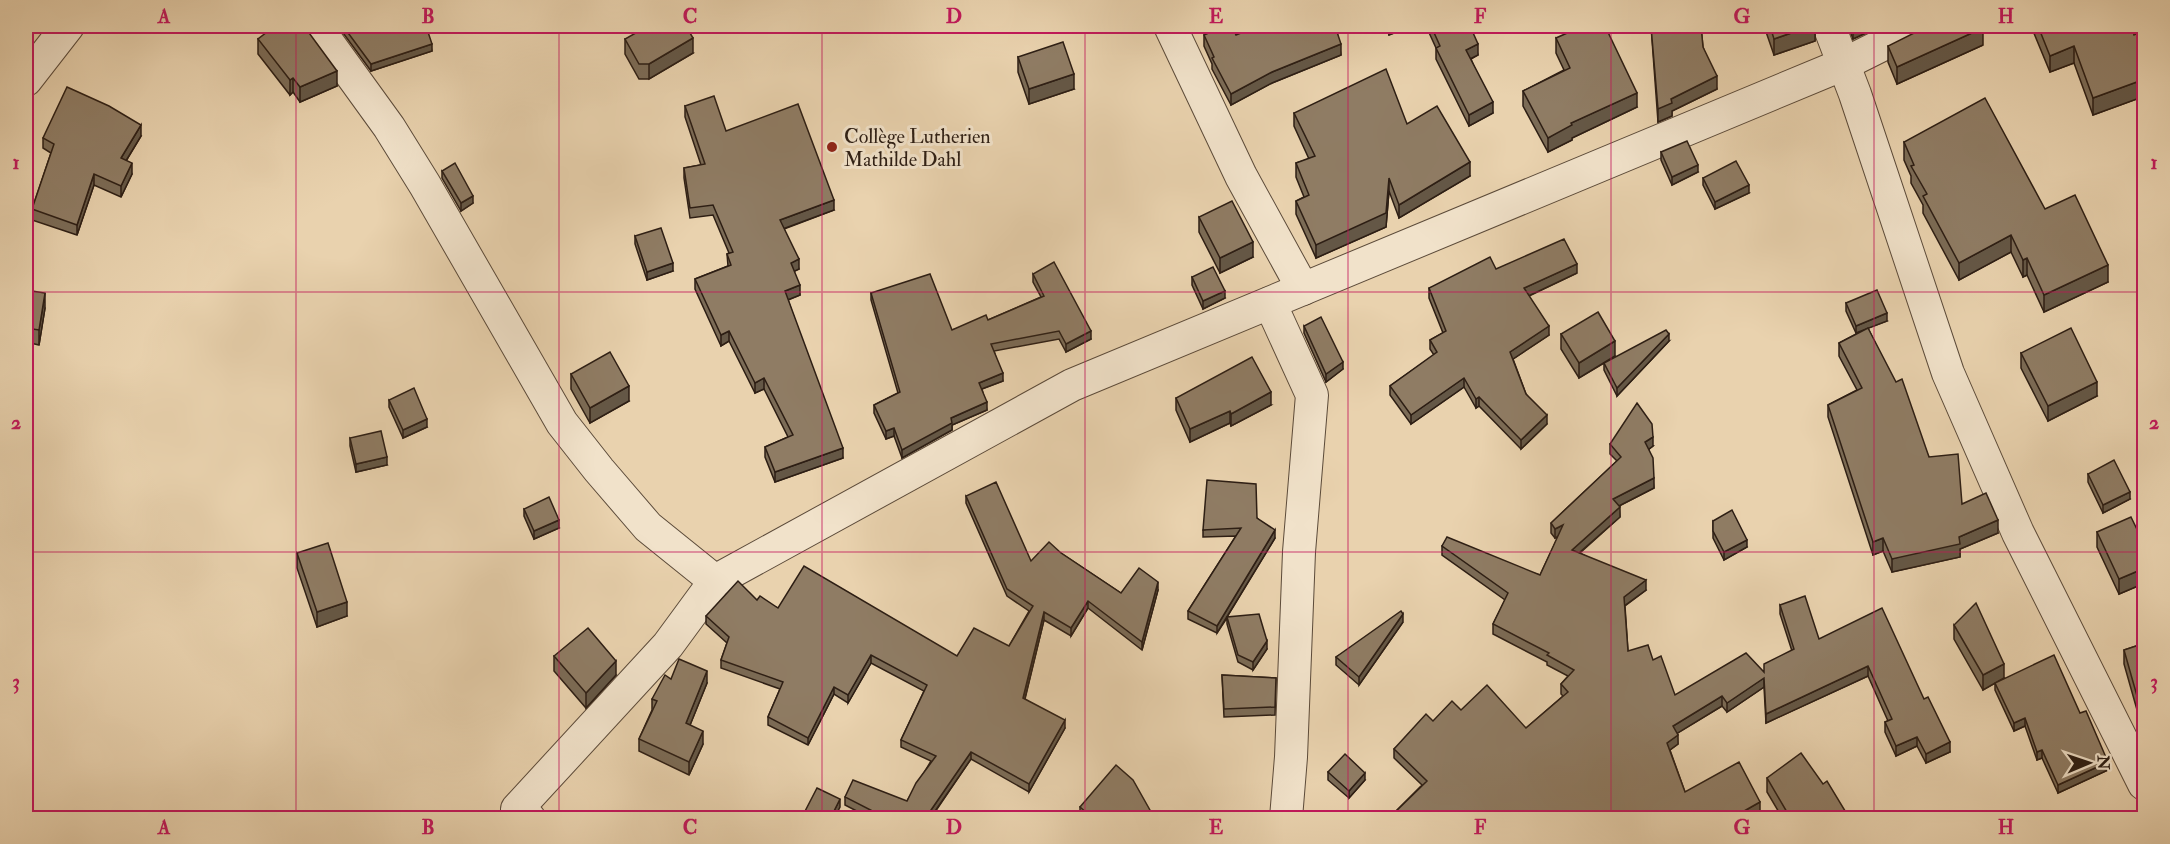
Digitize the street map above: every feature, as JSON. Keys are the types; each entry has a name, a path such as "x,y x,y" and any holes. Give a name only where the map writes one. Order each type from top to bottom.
{"street":[{"path":"26,80 68,26"},
{"path":"316,26 389,127 562,423 598,470 648,527 715,581"},
{"path":"1170,26 1240,176 1303,289"},
{"path":"1829,26 1844,64 1948,373 2019,533 2145,784"},
{"path":"529,819 517,809 668,645 715,581 1072,385 1844,64 1920,26"},
{"path":"1270,303 1312,395 1299,552 1291,757 1286,819"}],"building":[{"path":"275,26 304,26 337,71 300,87 293,78 290,80 258,39"},
{"path":"343,26 426,26 432,44 371,64"},
{"path":"648,26 686,26 693,38 649,64 639,64 625,39"},
{"path":"1225,26 1232,26 1236,35 1258,26 1335,26 1341,44 1272,72 1231,94 1212,58 1214,57 1204,35"},
{"path":"1431,26 1470,26 1478,44 1466,50 1493,102 1469,115 1436,48 1440,46"},
{"path":"1583,26 1605,26 1637,93 1571,123 1572,125 1548,138 1523,91 1570,68 1556,38"},
{"path":"1651,26 1701,26 1703,47 1717,76 1671,99 1672,103 1658,109"},
{"path":"1770,26 1811,26 1774,39"},
{"path":"1928,26 1982,26 1983,28 1897,67 1888,46"},
{"path":"2038,26 2131,26 2134,35 2145,30 2145,79 2093,98 2074,46 2050,56"},
{"path":"1063,42 1074,74 1029,89 1018,57"},
{"path":"1386,69 1407,124 1437,106 1470,162 1399,205 1389,178 1386,213 1316,245 1296,201 1309,195 1296,163 1315,156 1294,113"},
{"path":"67,87 109,106 141,125 121,158 132,163 121,186 94,174 77,225 32,209 54,144 43,138"},
{"path":"714,96 726,131 798,104 834,200 780,220 799,259 791,263 800,285 785,291 843,448 775,472 765,447 793,435 764,378 755,383 729,331 721,335 695,279 731,265 727,254 733,252 713,205 690,208 684,168 705,164 685,106"},
{"path":"1985,98 2045,209 2075,195 2108,265 2044,295 2027,258 2023,260 2011,235 1959,263 1923,196 1927,194 1911,166 1914,165 1904,142"},
{"path":"1687,141 1698,165 1672,177 1661,152"},
{"path":"1736,161 1749,185 1715,202 1703,178"},
{"path":"455,163 473,196 461,203 442,171"},
{"path":"1232,201 1253,242 1220,258 1199,217"},
{"path":"661,228 673,263 647,272 635,236"},
{"path":"1564,239 1577,264 1524,288 1549,326 1510,352 1526,394 1547,415 1521,440 1479,397 1476,399 1464,378 1411,415 1390,386 1437,352 1430,340 1446,331 1429,288 1490,257 1496,269"},
{"path":"1054,262 1091,331 1066,344 1059,331 991,344 1003,373 979,383 987,402 951,418 952,423 902,450 894,428 886,431 874,405 900,392 871,293 930,274 952,330 986,315 988,320 1044,296 1033,274"},
{"path":"1213,267 1225,291 1203,301 1192,277"},
{"path":"26,290 45,293 39,330 26,328"},
{"path":"1877,290 1887,313 1856,326 1846,303"},
{"path":"1598,312 1615,341 1579,363 1561,334"},
{"path":"1321,317 1343,362 1326,374 1304,326"},
{"path":"1868,328 1896,382 1902,379 1929,457 1958,454 1962,504 1986,493 1998,520 1959,537 1960,544 1892,559 1883,538 1873,542 1828,405 1862,388 1839,343"},
{"path":"2071,328 2097,382 2048,406 2021,353"},
{"path":"1666,330 1669,334 1617,388 1604,363"},
{"path":"610,352 629,386 590,408 571,374"},
{"path":"1252,357 1271,392 1231,414 1230,411 1190,429 1176,398"},
{"path":"414,388 427,419 403,430 389,400"},
{"path":"1637,403 1652,424 1653,437 1645,442 1653,458 1654,478 1613,499 1620,507 1572,550 1646,580 1624,597 1628,651 1648,645 1653,660 1661,656 1675,695 1746,653 1764,672 1764,664 1794,649 1780,605 1805,596 1819,639 1882,608 1924,699 1928,697 1950,742 1926,754 1917,737 1896,746 1885,722 1892,719 1868,666 1766,714 1764,678 1727,703 1722,696 1673,726 1678,735 1667,743 1685,792 1739,762 1760,802 1730,819 1388,819 1427,781 1394,749 1426,714 1433,721 1452,701 1461,710 1487,685 1526,728 1568,692 1561,684 1574,670 1547,655 1549,653 1493,624 1508,593 1442,546 1447,537 1540,575 1563,525 1555,529 1551,523 1621,457 1610,444"},
{"path":"381,431 387,457 356,464 350,438"},
{"path":"2114,460 2130,492 2103,505 2088,474"},
{"path":"1207,480 1256,484 1257,518 1275,530 1217,626 1188,611 1241,528 1203,530"},
{"path":"996,482 1031,561 1049,542 1061,553 1121,593 1139,568 1158,582 1142,642 1088,601 1071,628 1044,612 1023,698 1065,720 1029,784 971,752 931,810 939,814 937,819 888,819 845,797 853,780 907,801 916,783 936,756 901,740 927,685 871,655 848,695 834,687 808,738 768,717 783,682 721,660 729,637 706,616 738,581 757,600 760,596 778,608 804,566 957,656 974,628 1009,646 1033,606 1007,589 966,496"},
{"path":"549,497 559,520 534,531 524,509"},
{"path":"1732,510 1747,540 1724,552 1713,531 1713,521"},
{"path":"2131,517 2145,546 2145,568 2119,579 2097,532"},
{"path":"328,543 347,602 317,612 297,553"},
{"path":"1976,603 2004,664 1983,675 1954,625"},
{"path":"1401,611 1403,614 1359,677 1336,657"},
{"path":"1259,614 1267,641 1253,662 1238,655 1227,617"},
{"path":"588,628 616,661 586,693 554,656"},
{"path":"2145,643 2145,709 2141,710 2124,650"},
{"path":"2054,655 2080,713 2086,711 2108,762 2058,785 2042,750 2037,752 2025,718 2014,723 1995,683"},
{"path":"679,659 707,671 686,723 703,731 689,762 639,739 657,701 652,699 665,675 671,679"},
{"path":"1222,675 1276,678 1275,707 1224,709"},
{"path":"1801,753 1823,784 1827,781 1850,819 1791,819 1767,778"},
{"path":"1345,754 1365,773 1349,791 1328,772"},
{"path":"1116,765 1133,780 1155,819 1094,819 1080,807"},
{"path":"817,788 840,799 830,819 801,819"}],"place":[{"name":"Collège Lutherien Mathilde Dahl","path":"832,147"}]}
